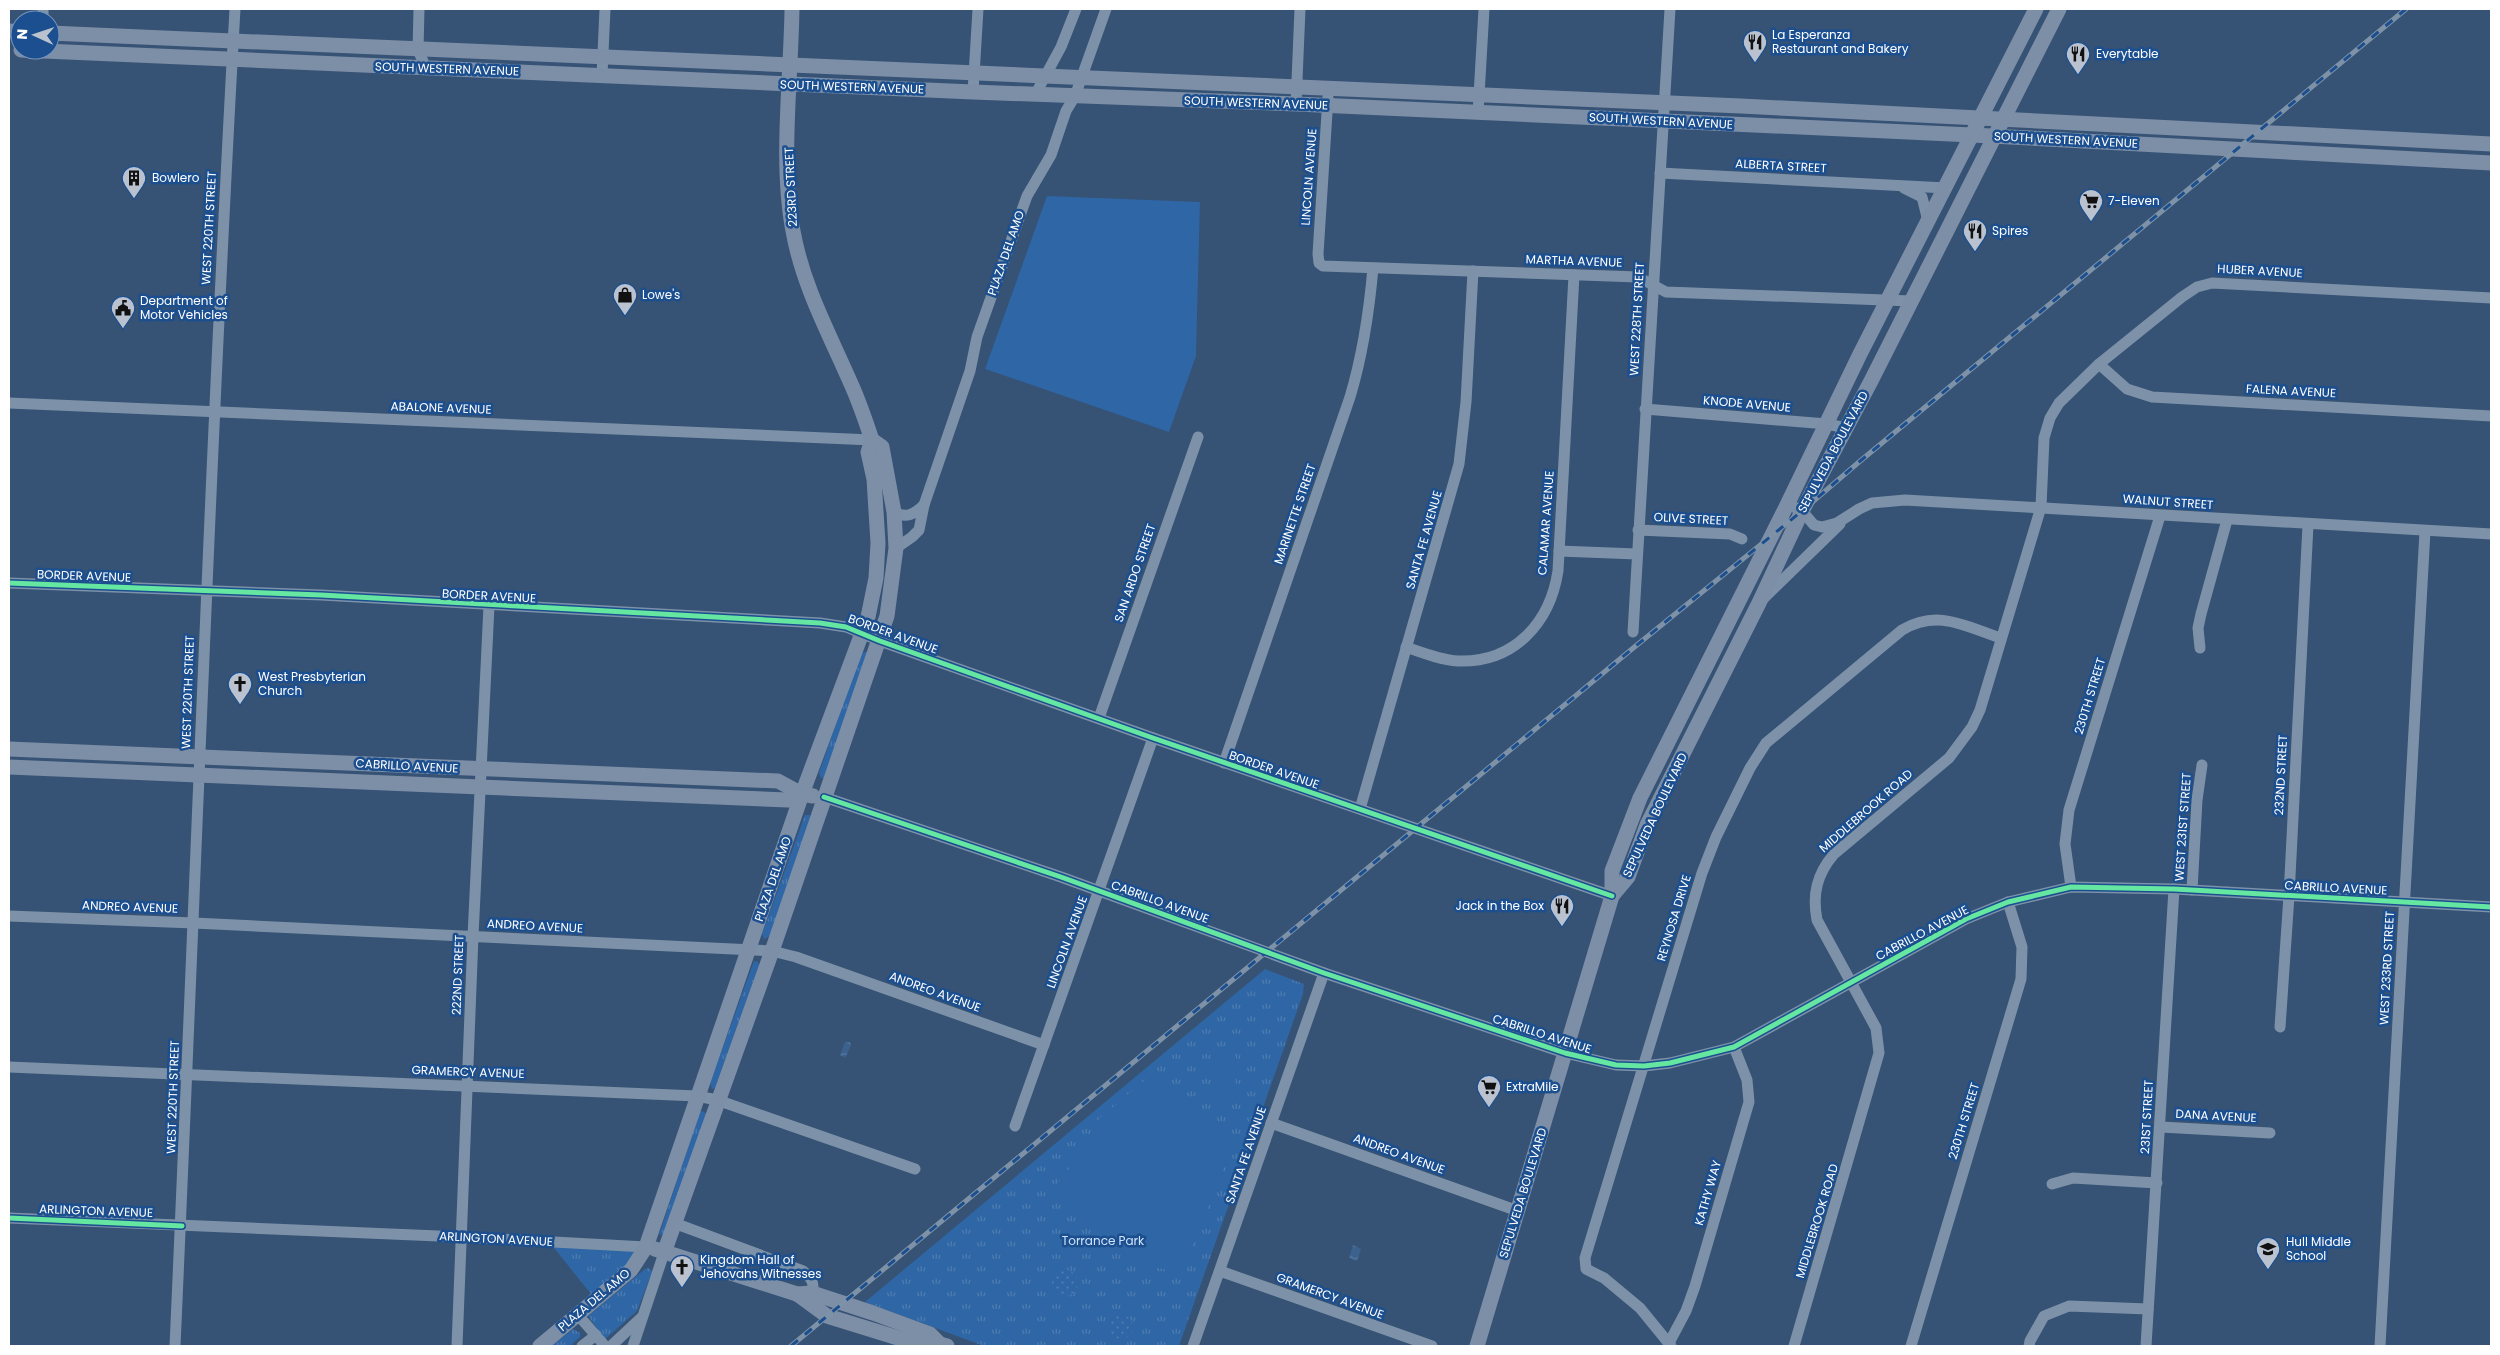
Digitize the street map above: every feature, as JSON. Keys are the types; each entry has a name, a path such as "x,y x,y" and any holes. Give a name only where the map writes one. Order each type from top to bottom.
{"main road":[{"name":"223RD STREET","path":"792,9 788,174 793,233 811,296 853,389 872,440"},
{"name":"SEPULVEDA BOULEVARD","path":"1477,1346 1612,896 1612,870 1622,839 1640,798 2036,9"},
{"name":"SEPULVEDA BOULEVARD","path":"1612,896 1628,877 1647,825 1759,603 1802,511 2005,119 2059,9"},
{"name":"SOUTH WESTERN AVENUE","path":"60,33 233,39 418,50 1776,108 2491,144"},
{"name":"SOUTH WESTERN AVENUE","path":"60,51 791,85 1296,104 1972,135 2491,164"},
{"path":"1721,124 1728,119 1739,116 1770,118 1775,115 1776,108"},
{"name":"PLAZA DEL AMO","path":"540,1346 631,1270 646,1247 802,794 873,595 877,560 877,509 868,452 872,440 882,447 894,512 896,548 887,616 880,642 824,797 772,951 717,1100 665,1250"},
{"path":"1672,734 1688,742"},
{"name":"CABRILLO AVENUE","path":"9,748 778,781 802,794 824,797"},
{"name":"CABRILLO AVENUE","path":"9,767 788,800 802,794"},
{"name":"ARLINGTON AVENUE","path":"646,1247 665,1250 805,1294 828,1316 935,1346"}],"street":[{"name":"WEST 220TH STREET","path":"175,1346 182,1226 213,413 235,9"},
{"path":"419,9 418,50 426,68"},
{"path":"602,75 606,9"},
{"path":"973,92 978,9"},
{"path":"1034,95 1061,47 1076,9"},
{"name":"PLAZA DEL AMO","path":"896,548 912,537 918,530 924,505 970,371 977,337 1027,196 1051,154 1066,111 1075,96 1106,9"},
{"path":"1296,104 1300,9"},
{"path":"1478,113 1484,9"},
{"name":"WEST 228TH STREET","path":"1633,632 1670,9"},
{"name":"LINCOLN AVENUE","path":"1323,266 1319,263 1318,254 1328,88"},
{"name":"ALBERTA STREET","path":"1660,173 1946,188"},
{"name":"ALBERTA STREET","path":"1900,186 1922,197 1928,221"},
{"name":"MARTHA AVENUE","path":"1323,266 1638,277 1666,292 1910,301"},
{"name":"MARINETTE STREET","path":"1224,763 1361,361 1368,326 1373,268"},
{"name":"SANTA FE AVENUE","path":"1360,809 1459,464 1465,411 1473,271"},
{"name":"CALAMAR AVENUE","path":"1406,647 1442,658 1473,661 1506,652 1532,633 1550,602 1556,586 1559,551 1574,275"},
{"name":"HUBER AVENUE","path":"2041,507 2044,438 2050,418 2068,392 2182,297 2197,287 2212,283 2491,298"},
{"name":"FALENA AVENUE","path":"2100,364 2127,389 2152,397 2491,416"},
{"name":"ABALONE AVENUE","path":"9,403 872,440"},
{"name":"KNODE AVENUE","path":"1645,409 1827,424 1846,428"},
{"name":"SAN ARDO STREET","path":"1099,718 1198,437"},
{"name":"WALNUT STREET","path":"1788,504 1802,511 1814,525 1822,527 1837,523 1859,509 1886,501 2041,507 2308,525 2491,534"},
{"path":"894,512 905,516 915,514 924,505"},
{"name":"MIDDLEBROOK ROAD","path":"1794,1346 1879,1054 1876,1028 1817,920 1815,907 1818,879 1824,866 1834,854 1949,758 1960,745 1980,710 2041,507"},
{"name":"230TH STREET","path":"2071,886 2065,844 2069,810 2160,516"},
{"name":"WALNUT STREET","path":"1759,603 1847,517"},
{"path":"2200,648 2198,628 2227,520"},
{"name":"232ND STREET","path":"2280,1027 2289,896 2308,525"},
{"name":"OLIVE STREET","path":"1638,530 1730,534 1742,539"},
{"name":"WEST 233RD STREET","path":"2380,1346 2425,531"},
{"path":"1559,551 1637,554"},
{"name":"BORDER AVENUE","path":"9,583 206,591 820,623 846,627 880,642 1224,763 1612,896"},
{"name":"222ND STREET","path":"458,1346 473,936 489,606"},
{"name":"REYNOSA DRIVE","path":"1670,1344 1640,1308 1604,1278 1586,1269 1585,1264 1702,873 1716,837 1750,768 1766,743 1902,630 1916,622 1928,619 1943,620 2001,638"},
{"name":"LINCOLN AVENUE","path":"1014,1126 1100,891 1153,738"},
{"name":"WEST 231ST STREET","path":"2192,890 2197,800 2202,765"},
{"name":"CABRILLO AVENUE","path":"824,797 1100,891 1324,973 1565,1053 1616,1065 1644,1066 1678,1062 1734,1047 1966,919 2008,902 2071,886 2174,889 2491,907"},
{"name":"231ST STREET","path":"2146,1346 2161,1127 2174,889"},
{"name":"230TH STREET","path":"1911,1346 2021,979 2022,947 2008,902"},
{"name":"ANDREO AVENUE","path":"9,916 194,922 772,951 796,957 1044,1045"},
{"name":"SANTA FE AVENUE","path":"1194,1346 1324,973"},
{"name":"KATHY WAY","path":"1670,1344 1695,1286 1749,1102 1749,1090 1734,1047"},
{"name":"GRAMERCY AVENUE","path":"9,1067 697,1096 717,1100 914,1169"},
{"name":"ANDREO AVENUE","path":"1271,1123 1518,1211"},
{"name":"DANA AVENUE","path":"2161,1127 2270,1133"},
{"path":"2052,1184 2073,1178 2157,1183"},
{"name":"ARLINGTON AVENUE","path":"9,1218 462,1237 646,1247"},
{"path":"674,1223 803,1271 810,1276 814,1285 805,1294"},
{"path":"633,1346 665,1250"},
{"name":"GRAMERCY AVENUE","path":"1220,1271 1432,1346"},
{"path":"2030,1346 2044,1316 2069,1306 2148,1309"},
{"path":"578,1314 605,1346"},
{"path":"611,1346 643,1317"},
{"path":"582,1346 596,1335"}],"green space":[{"path":"1047,196 1200,202 1196,356 1169,432 985,369"},
{"path":"867,652 824,778 821,778 819,773 860,655"},
{"path":"805,815 810,815 810,819 770,936 764,939 762,934"},
{"path":"754,961 758,962 759,965 715,1088 712,1089 710,1083"},
{"name":"Torrance Park","path":"1265,969 1304,984 1303,994 1179,1346 984,1346 865,1302"},
{"path":"1278,977 1299,985 1296,996 1274,988"},
{"path":"1221,1051 1229,1051 1236,1057 1235,1101 1212,1101 1213,1060 1216,1054"},
{"path":"1157,1070 1226,1141 1231,1151 1181,1272 1152,1267 1057,1197 1054,1188 1085,1148 1099,1119"},
{"path":"703,1111 707,1115 665,1234 659,1235 700,1112"},
{"path":"550,1243 644,1248 595,1299"},
{"path":"649,1268 652,1272 637,1311 605,1339 588,1316 645,1269"},
{"path":"1065,1270 1074,1274 1078,1283 1074,1292 1065,1296 1056,1292 1052,1283 1056,1274"},
{"path":"1121,1315 1130,1318 1133,1327 1130,1336 1121,1339 1112,1336 1109,1327 1112,1318"},
{"path":"573,1329 580,1333 580,1337 570,1346 552,1346"}],"water":[{"path":"845,1042 850,1042 851,1045 846,1057 844,1057 840,1055"},
{"path":"1353,1245 1361,1249 1357,1261 1349,1258"}],"railway":[{"path":"791,1346 1632,649 1802,511 2406,9"}],"cycle path":[{"path":"9,583 321,595 820,623 846,627 880,641 1153,738 1612,896"},
{"path":"824,797 1061,877 1324,973 1565,1053 1616,1065 1644,1066 1670,1063 1734,1047 1966,919 2008,902 2071,887 2174,889 2491,907"},
{"path":"9,1218 182,1226"}],"place":[{"name":"La Esperanza Restaurant and Bakery","path":"1755,63"},
{"name":"Everytable","path":"2078,75"},
{"name":"Bowlero","path":"134,199"},
{"name":"7-Eleven","path":"2091,222"},
{"name":"Spires","path":"1975,252"},
{"name":"Lowe's","path":"625,316"},
{"name":"Department of Motor Vehicles","path":"123,329"},
{"name":"West Presbyterian Church","path":"240,705"},
{"name":"Jack in the Box","path":"1562,927"},
{"name":"ExtraMile","path":"1489,1108"},
{"name":"Hull Middle School","path":"2268,1270"},
{"name":"Kingdom Hall of Jehovahs Witnesses","path":"682,1288"}]}
